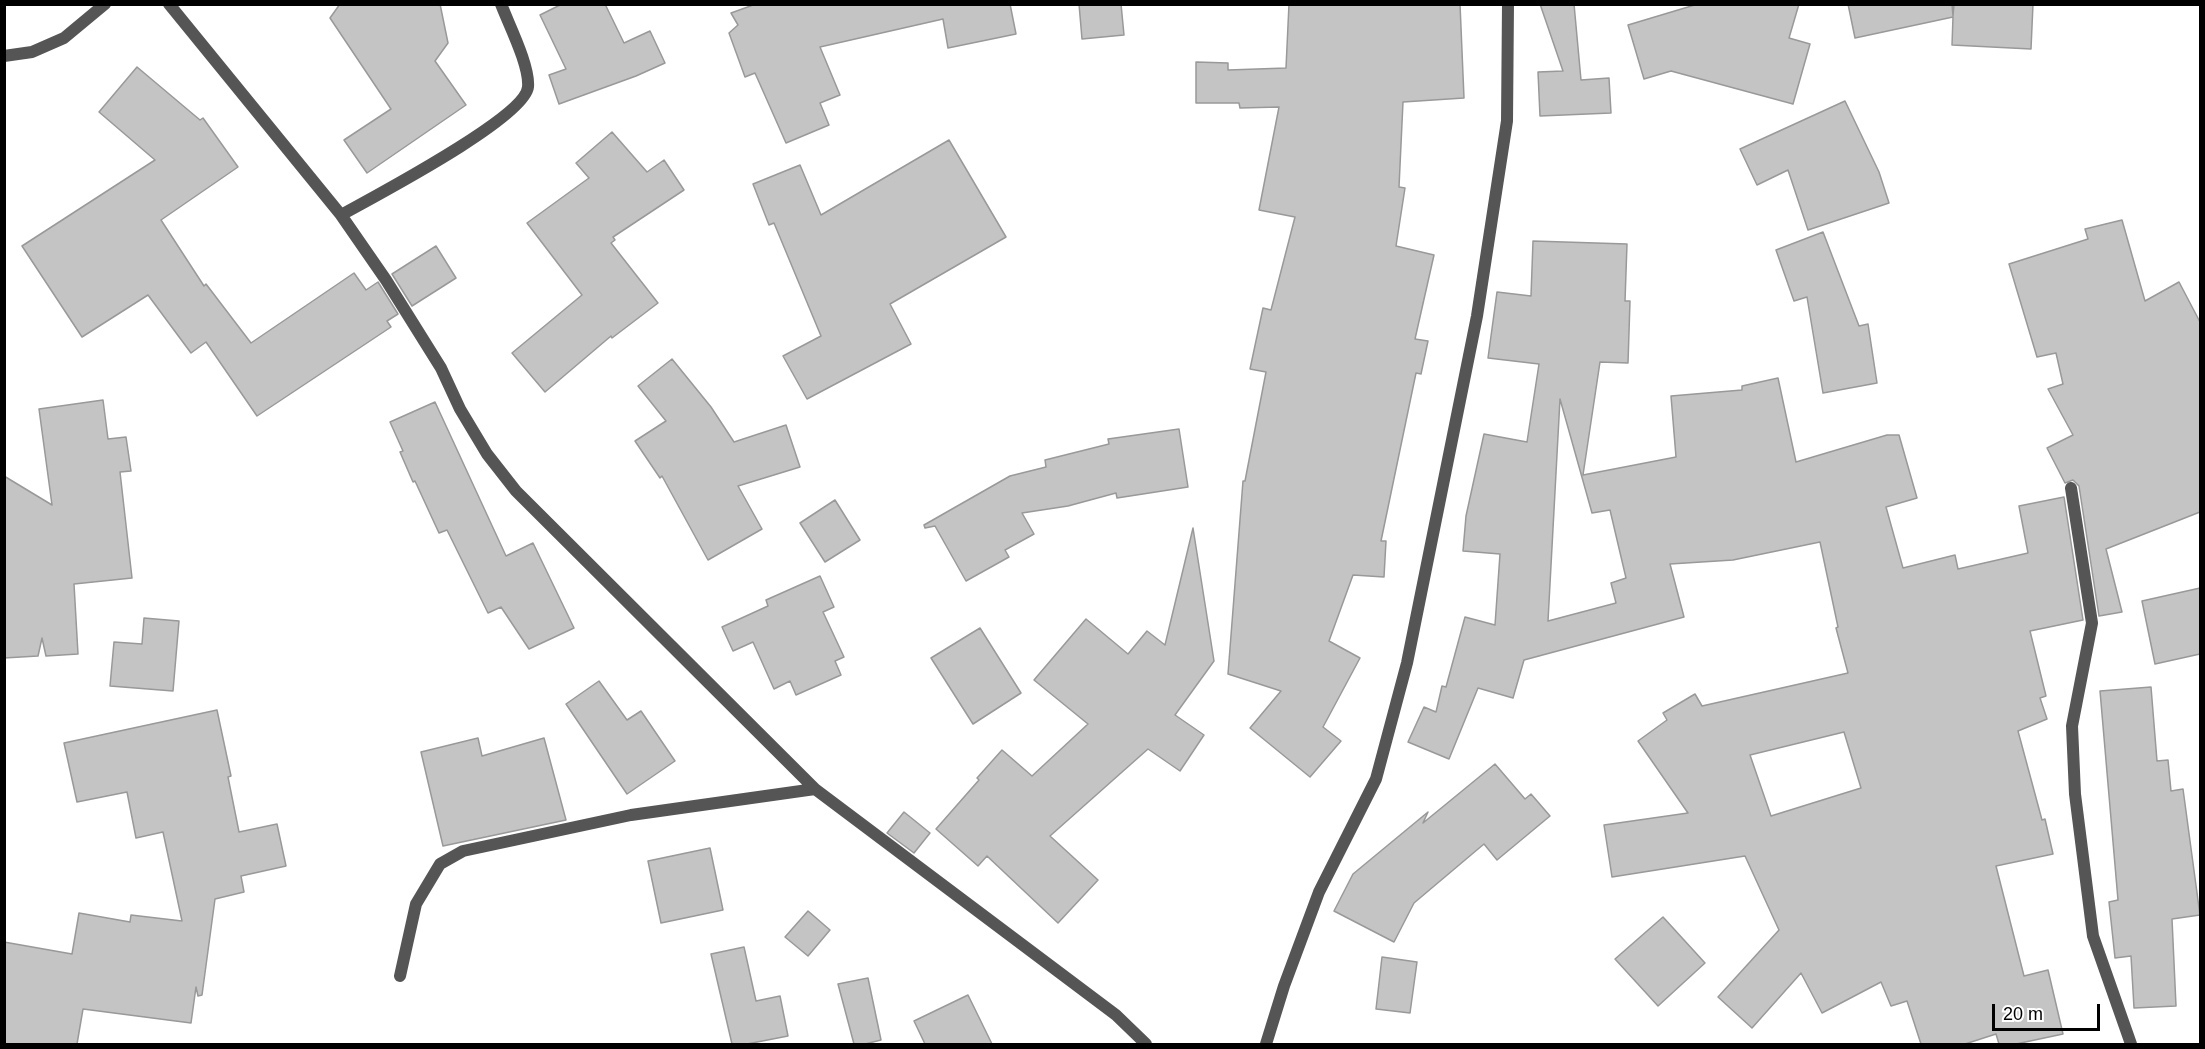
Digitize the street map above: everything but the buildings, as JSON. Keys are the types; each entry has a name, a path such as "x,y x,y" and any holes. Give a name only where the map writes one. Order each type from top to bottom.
{"street":[{"path":"4,56 32,52 64,38 105,4"},
{"path":"169,4 341,215 386,280 441,368 460,409 487,454 516,491 815,789 1116,1015 1146,1044"},
{"path":"341,215 440,160 516,107 528,89 528,72 501,4"},
{"path":"1266,1044 1284,986 1319,892 1376,779 1407,663 1479,305 1507,121 1508,4"},
{"path":"2071,488 2092,623 2072,726 2075,794 2094,936 2131,1044"},
{"path":"400,976 416,904 440,864 463,851 631,815 815,789"}]}
